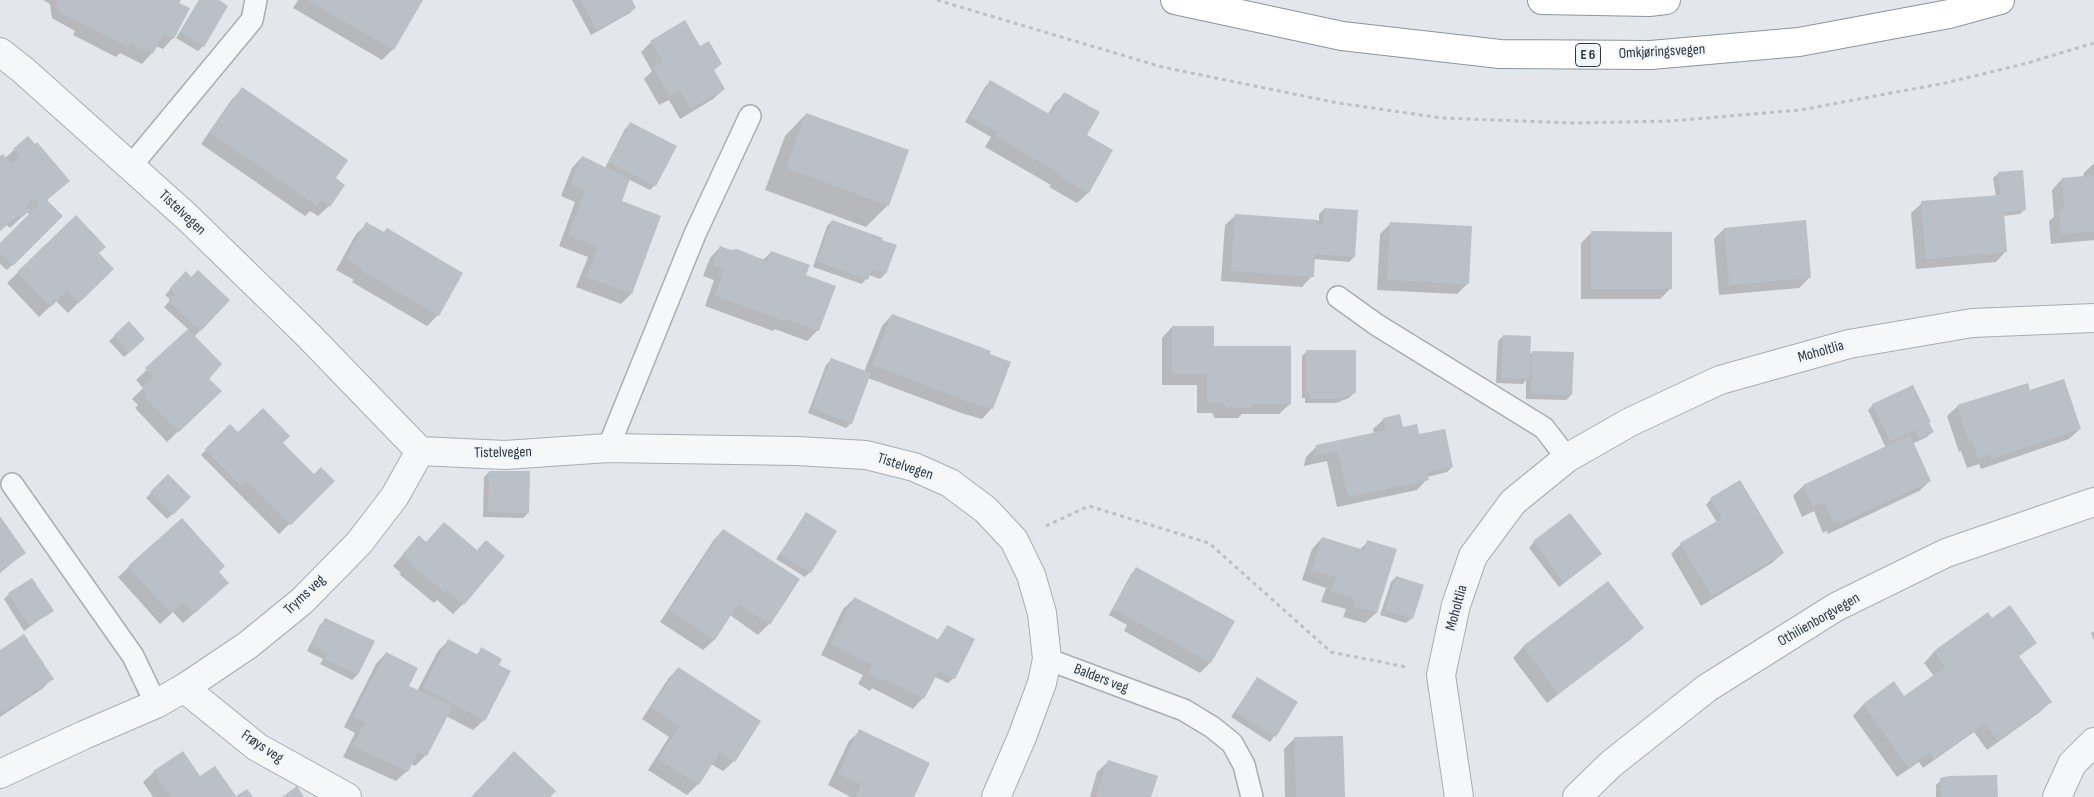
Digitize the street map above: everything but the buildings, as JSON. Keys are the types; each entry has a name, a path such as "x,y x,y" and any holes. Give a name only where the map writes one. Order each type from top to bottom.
{"highway":[{"name":"Omkjøringsvegen","path":"1175,0 1342,36 1500,54 1651,55 1799,42 1949,14 2000,0"},
{"path":"1542,0 1649,2 1666,0"}],"street":[{"name":"Tistelvegen","path":"0,52 23,70 188,217 420,451 505,455 608,448 797,450 866,455 914,467 950,483 986,510 1014,540 1031,575 1042,613 1047,659"},
{"name":"Moholtlia","path":"1459,797 1441,675 1456,605 1473,556 1513,502 1567,458 1630,422 1720,380 1849,344 1972,323 2094,318"},
{"name":"Tryms veg","path":"0,774 156,704 184,688 248,645 302,601 359,543 395,496 420,451"},
{"name":"Othilienborgvegen","path":"1577,797 1611,764 1707,688 1836,607 1946,553 2094,502"},
{"path":"996,797 1042,684 1047,659"},
{"name":"Frøys veg","path":"184,688 258,748 347,797"},
{"path":"2057,797 2072,764 2094,742"}],"lane":[{"path":"131,166 252,20 256,0"},
{"path":"608,448 695,234 750,116"},
{"path":"1338,297 1377,325 1544,428 1567,458"},
{"path":"12,484 133,656 156,704"},
{"name":"Balders veg","path":"1047,659 1184,710 1212,727 1232,743 1244,765 1252,797"}],"path":[{"path":"1014,540 1090,506 1209,544 1332,652 1441,675"}]}
